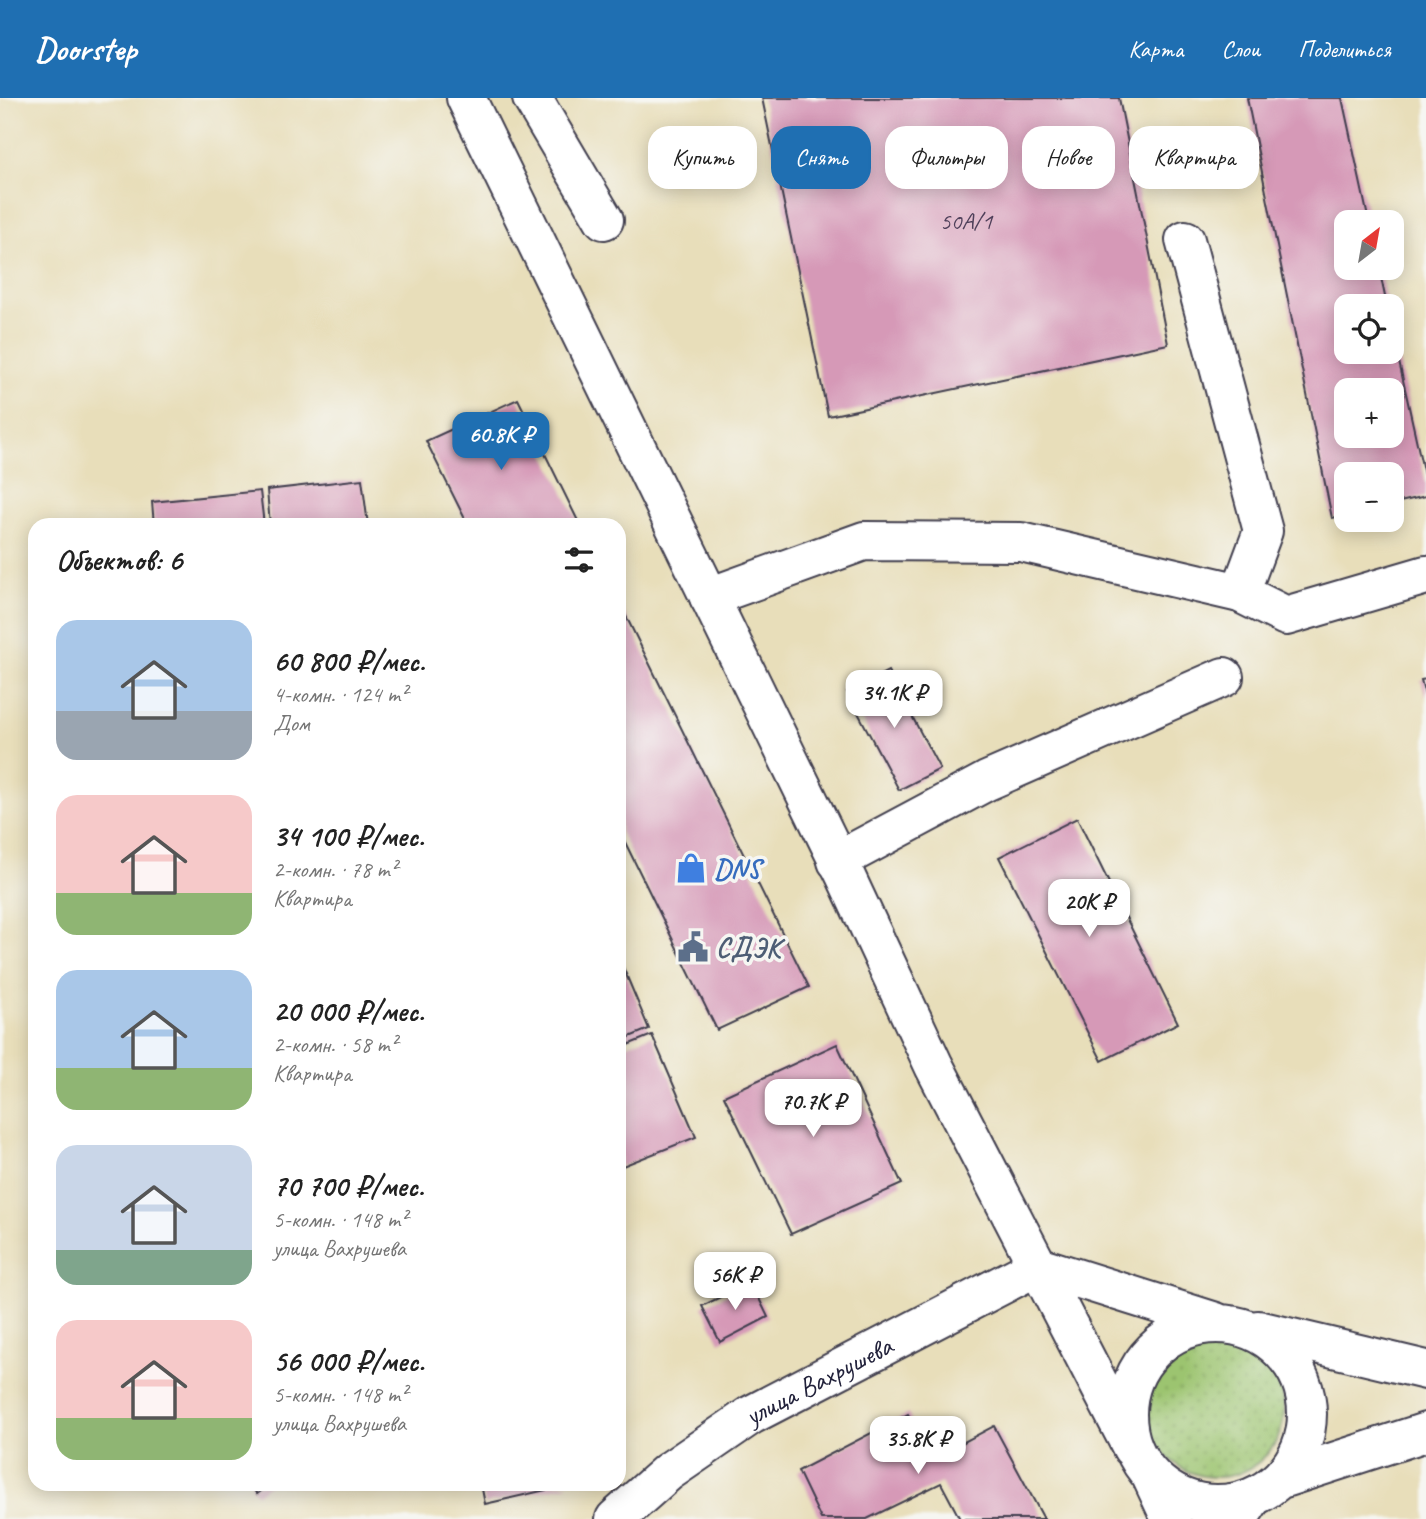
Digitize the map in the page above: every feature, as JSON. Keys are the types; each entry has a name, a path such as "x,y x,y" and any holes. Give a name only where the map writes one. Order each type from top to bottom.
{"main road":[{"path":"466,98 934,1066 1171,1519"},
{"path":"532,98 604,220"},
{"path":"1185,240 1263,531 1240,593"},
{"path":"709,597 864,541 1021,542 1240,593 1286,616 1426,576"},
{"path":"837,861 987,781 1224,677"},
{"path":"1038,1266 1235,1326 1426,1370"},
{"name":"улица Вахрушева","path":"615,1519 668,1472 751,1415 1038,1266"},
{"path":"1257,1499 1301,1449 1308,1414 1302,1379 1282,1349 1235,1326 1182,1329 1153,1349 1133,1378 1125,1413 1142,1463 1182,1497 1216,1505 1257,1499 1426,1432"}],"green space":[{"path":"1216,1341 1242,1346 1264,1361 1279,1383 1284,1409 1279,1435 1264,1457 1242,1472 1216,1477 1190,1472 1168,1457 1153,1435 1148,1409 1153,1383 1168,1361 1190,1346"}],"building":[{"path":"762,98 1119,98 1129,148 1129,189 1137,189 1168,344 828,416 781,189 871,189 871,126 771,126 771,141"},
{"path":"1247,98 1342,98 1366,210 1334,210 1334,280 1382,280 1384,294 1334,294 1334,364 1400,364 1403,378 1334,378 1334,448 1404,448 1404,384 1426,484 1426,496 1404,501 1404,462 1334,462 1334,518 1259,157 1259,126 1253,126"},
{"path":"518,399 577,518 464,518 426,441"},
{"path":"362,479 367,518 269,518 267,490"},
{"path":"260,491 263,518 153,518 152,502"},
{"path":"626,616 809,987 717,1030 626,844"},
{"path":"888,671 940,769 899,790 847,692"},
{"path":"1426,679 1426,695 1425,695 1421,680"},
{"path":"1077,818 1178,1023 1102,1061 999,857"},
{"path":"626,974 649,1029 626,1039"},
{"path":"652,1035 696,1137 626,1165 626,1046"},
{"path":"837,1044 902,1184 791,1234 724,1096"},
{"path":"751,1282 768,1317 720,1342 702,1306"},
{"path":"908,1414 932,1459 994,1426 1044,1519 960,1519 941,1483 867,1519 821,1519 798,1471"},
{"path":"482,1491 542,1491 485,1504"}],"place":[{"name":"DNS","path":"691,868"},
{"name":"СДЭК","path":"693,947"}]}
